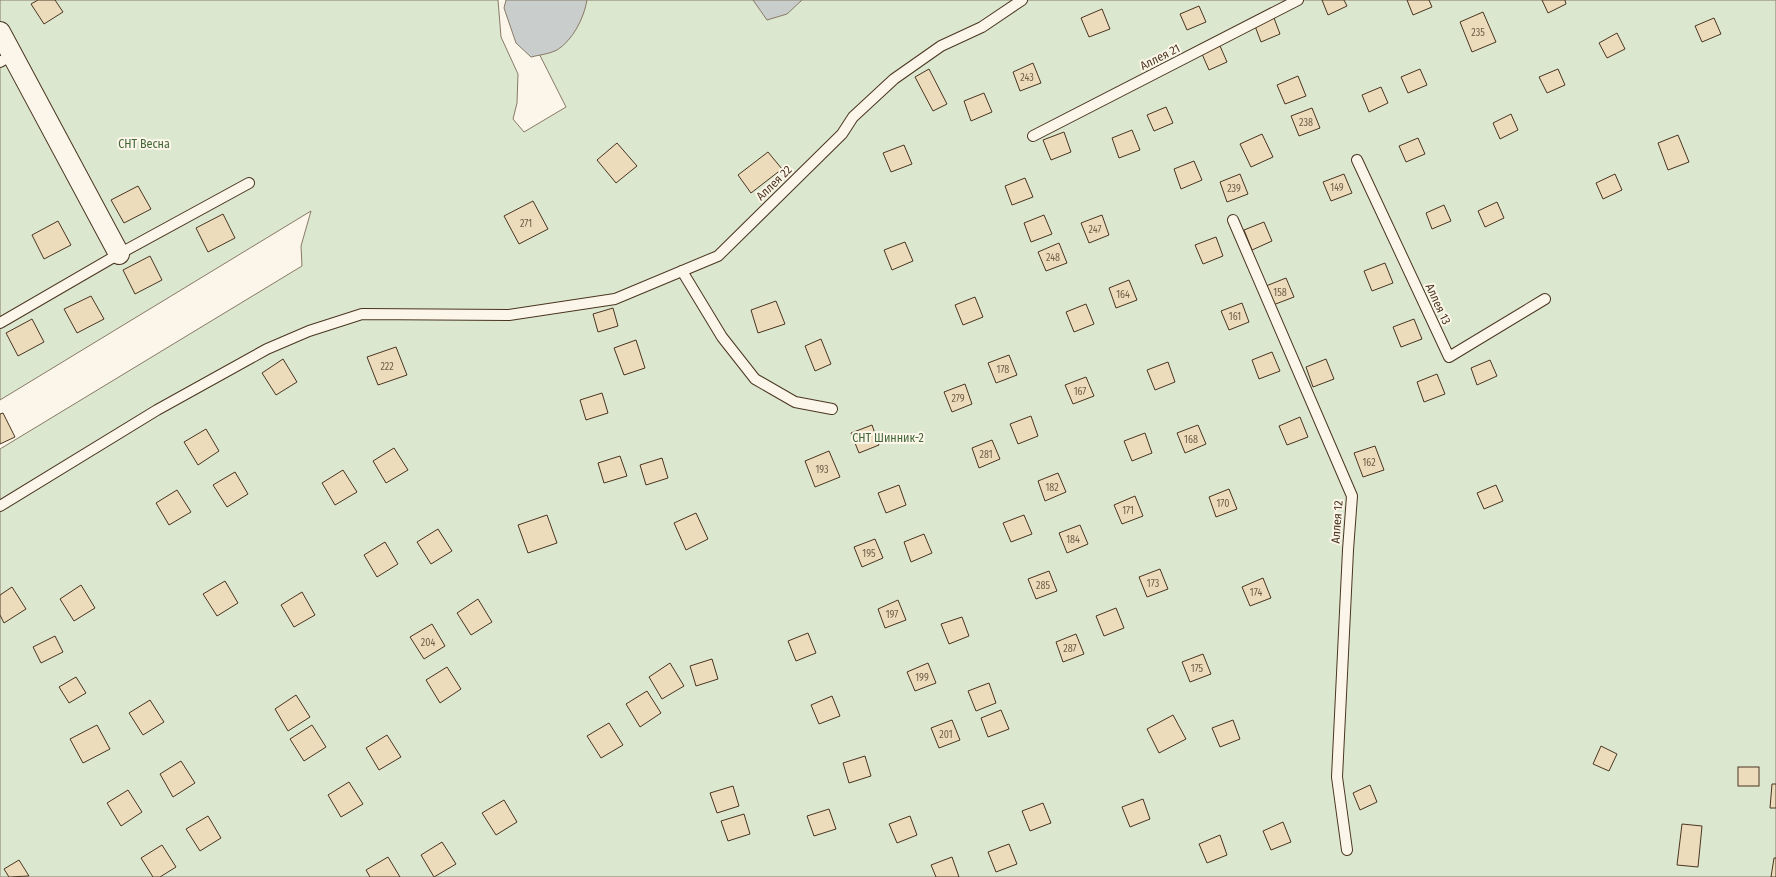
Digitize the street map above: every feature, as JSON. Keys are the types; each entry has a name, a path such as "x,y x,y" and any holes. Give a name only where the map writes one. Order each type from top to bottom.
{"street":[{"path":"0,32 6,58 119,254"}],"lane":[{"name":"Аллея 22","path":"0,506 157,410 267,349 309,330 362,314 509,315 615,299 718,256 842,134 852,117 894,79 940,46 982,27 1022,0"},
{"name":"Аллея 21","path":"1033,136 1298,0"},
{"name":"Аллея 13","path":"1357,160 1449,357 1545,299"},
{"path":"0,323 119,254 249,183"},
{"name":"Аллея 12","path":"1233,220 1352,496 1337,777 1347,850"},
{"path":"682,271 722,337 755,379 795,402 832,409"}],"green space":[{"name":"СНТ Шинник-2","path":"0,0 498,0 501,37 518,74 517,103 513,119 524,132 566,107 512,0 1776,0 1776,877 0,877 0,449 302,266 301,246 311,211 0,400"}],"shaded area":[{"path":"506,0 587,0 573,35 563,46 557,50 531,57 516,43 504,8"},
{"path":"753,0 802,0 787,14 767,20"}],"building":[{"path":"38,0 55,0 63,12 44,24 31,4"},
{"path":"1322,0 1344,0 1347,6 1328,15"},
{"path":"1407,0 1429,0 1432,7 1413,15"},
{"path":"1542,0 1565,0 1566,4 1548,13"},
{"path":"1199,6 1206,22 1187,30 1180,14"},
{"path":"1102,9 1110,29 1089,37 1081,18"},
{"path":"1483,12 1496,42 1472,52 1460,22"},
{"path":"1274,18 1280,34 1261,42 1255,26"},
{"path":"1714,18 1721,34 1702,42 1695,26"},
{"path":"1617,33 1625,49 1607,58 1599,43"},
{"path":"1220,46 1227,62 1209,70 1202,54"},
{"path":"1033,63 1041,83 1020,91 1013,72"},
{"path":"929,69 947,104 933,111 915,77"},
{"path":"1420,69 1427,85 1408,93 1401,77"},
{"path":"1558,69 1565,85 1547,93 1539,77"},
{"path":"1298,76 1306,96 1285,104 1277,85"},
{"path":"1381,87 1388,103 1369,112 1362,95"},
{"path":"984,93 992,112 971,121 964,101"},
{"path":"1166,107 1173,123 1154,131 1147,115"},
{"path":"1312,108 1320,128 1299,136 1291,116"},
{"path":"1511,114 1518,130 1500,139 1493,123"},
{"path":"1132,130 1140,150 1119,158 1112,138"},
{"path":"1064,132 1071,152 1051,160 1043,140"},
{"path":"1262,134 1273,157 1251,167 1240,144"},
{"path":"1678,135 1689,162 1668,170 1658,143"},
{"path":"1418,138 1425,154 1406,162 1399,146"},
{"path":"617,143 637,166 616,183 597,160"},
{"path":"904,145 912,164 891,172 883,153"},
{"path":"768,152 782,169 751,193 738,175"},
{"path":"1194,161 1202,180 1181,189 1174,169"},
{"path":"1240,174 1248,194 1227,202 1220,182"},
{"path":"1344,174 1352,193 1331,201 1323,182"},
{"path":"1615,174 1622,190 1603,199 1596,183"},
{"path":"1025,178 1033,197 1012,205 1005,186"},
{"path":"138,186 151,209 124,223 111,200"},
{"path":"533,201 548,229 519,244 504,216"},
{"path":"1497,202 1504,218 1485,227 1478,211"},
{"path":"1444,205 1451,221 1432,229 1426,213"},
{"path":"223,214 235,238 208,252 196,228"},
{"path":"1044,215 1052,234 1031,242 1024,223"},
{"path":"1102,215 1109,235 1089,243 1081,223"},
{"path":"58,221 71,245 44,259 32,235"},
{"path":"1264,222 1272,241 1252,250 1244,230"},
{"path":"1216,237 1223,256 1203,264 1195,245"},
{"path":"905,242 913,261 892,270 884,250"},
{"path":"1059,243 1067,263 1046,271 1038,252"},
{"path":"150,256 162,280 135,294 123,270"},
{"path":"1385,263 1393,283 1372,291 1364,271"},
{"path":"1286,278 1294,297 1273,305 1266,286"},
{"path":"1129,280 1137,300 1116,308 1109,288"},
{"path":"91,296 104,319 77,333 64,309"},
{"path":"975,297 983,317 963,325 955,305"},
{"path":"776,301 785,324 758,333 751,310"},
{"path":"1242,303 1249,322 1229,330 1221,311"},
{"path":"1086,304 1094,324 1074,332 1066,312"},
{"path":"613,308 618,326 598,332 593,314"},
{"path":"32,319 44,342 18,356 6,333"},
{"path":"1414,319 1422,339 1401,347 1393,327"},
{"path":"821,339 831,364 815,371 805,346"},
{"path":"636,340 645,368 624,375 614,348"},
{"path":"396,347 407,375 378,385 367,357"},
{"path":"1272,352 1280,371 1259,379 1252,360"},
{"path":"1009,355 1017,375 996,383 988,363"},
{"path":"283,359 297,382 276,395 262,373"},
{"path":"1326,359 1334,379 1313,387 1306,367"},
{"path":"1490,360 1497,376 1477,385 1471,368"},
{"path":"1168,362 1175,382 1155,390 1147,370"},
{"path":"1437,374 1445,394 1424,402 1417,382"},
{"path":"1086,377 1094,396 1073,404 1065,385"},
{"path":"965,384 972,404 952,412 944,392"},
{"path":"602,393 608,413 586,420 580,400"},
{"path":"3,413 15,437 0,444 0,414"},
{"path":"1031,416 1038,436 1018,444 1010,424"},
{"path":"1300,417 1308,437 1287,445 1279,426"},
{"path":"872,425 879,445 859,453 851,433"},
{"path":"1198,425 1206,444 1185,453 1177,433"},
{"path":"206,429 219,451 198,465 184,442"},
{"path":"1145,433 1152,453 1132,461 1124,441"},
{"path":"992,440 1000,459 979,468 972,448"},
{"path":"1375,446 1384,470 1363,477 1354,453"},
{"path":"394,448 408,470 386,483 373,461"},
{"path":"829,451 840,477 815,487 805,461"},
{"path":"620,456 627,476 604,483 598,463"},
{"path":"662,458 668,478 646,485 640,465"},
{"path":"343,470 357,492 335,505 322,483"},
{"path":"235,472 248,494 227,507 213,485"},
{"path":"1058,473 1066,492 1045,501 1038,481"},
{"path":"899,485 906,505 886,513 878,493"},
{"path":"1496,485 1503,501 1484,509 1477,493"},
{"path":"1229,489 1237,509 1216,517 1209,497"},
{"path":"177,490 191,512 169,525 156,503"},
{"path":"1135,496 1143,516 1122,524 1114,505"},
{"path":"696,513 708,539 686,550 674,523"},
{"path":"547,515 557,543 528,553 518,525"},
{"path":"1024,515 1032,534 1011,542 1003,523"},
{"path":"1080,525 1088,544 1067,553 1059,533"},
{"path":"438,529 452,551 431,564 417,542"},
{"path":"924,534 932,553 911,562 904,542"},
{"path":"875,539 883,558 862,567 854,547"},
{"path":"385,542 398,564 377,577 364,555"},
{"path":"1160,569 1168,589 1147,597 1139,577"},
{"path":"1049,571 1057,591 1036,599 1028,579"},
{"path":"1263,578 1271,598 1250,606 1242,587"},
{"path":"225,581 238,603 217,616 203,594"},
{"path":"81,585 95,608 74,621 60,599"},
{"path":"12,587 26,609 4,623 0,615 0,595"},
{"path":"302,592 315,615 294,627 281,605"},
{"path":"478,599 492,622 471,635 457,613"},
{"path":"898,600 906,620 885,628 878,609"},
{"path":"1116,608 1124,628 1104,636 1096,616"},
{"path":"962,617 969,636 949,644 941,624"},
{"path":"432,624 445,646 424,659 410,637"},
{"path":"808,633 816,653 796,661 788,641"},
{"path":"1076,634 1084,654 1063,662 1056,642"},
{"path":"55,636 63,652 41,663 33,647"},
{"path":"1203,654 1211,674 1190,682 1182,662"},
{"path":"712,659 718,679 696,686 690,666"},
{"path":"670,663 684,686 662,699 649,677"},
{"path":"928,663 936,683 915,691 907,672"},
{"path":"447,667 461,689 440,703 426,680"},
{"path":"76,677 86,693 69,703 59,687"},
{"path":"989,683 996,703 976,711 968,691"},
{"path":"647,691 661,713 640,727 626,704"},
{"path":"296,695 310,717 288,731 275,709"},
{"path":"832,696 840,716 819,724 811,705"},
{"path":"150,700 164,722 143,735 129,713"},
{"path":"1001,710 1009,729 988,737 981,718"},
{"path":"1173,715 1186,739 1159,753 1147,729"},
{"path":"952,720 960,740 939,748 931,728"},
{"path":"1233,720 1240,739 1220,747 1212,728"},
{"path":"609,723 623,745 601,758 587,736"},
{"path":"97,725 110,749 83,763 70,739"},
{"path":"312,725 326,747 304,761 290,739"},
{"path":"387,735 401,757 379,770 366,748"},
{"path":"1601,746 1617,754 1609,771 1593,764"},
{"path":"865,756 871,776 849,783 843,763"},
{"path":"181,761 195,783 173,797 160,774"},
{"path":"1738,767 1759,767 1759,786 1738,786"},
{"path":"349,782 363,804 341,817 328,795"},
{"path":"1772,784 1776,784 1776,808 1770,808"},
{"path":"1370,785 1377,802 1360,810 1353,793"},
{"path":"733,786 739,806 717,813 710,793"},
{"path":"128,790 142,812 121,826 107,803"},
{"path":"1143,799 1150,819 1130,827 1122,807"},
{"path":"504,800 517,822 496,835 482,813"},
{"path":"1043,803 1051,823 1030,831 1022,811"},
{"path":"829,809 836,829 814,836 807,816"},
{"path":"744,814 750,834 728,841 721,821"},
{"path":"208,816 221,838 200,851 186,829"},
{"path":"910,816 917,835 897,843 889,824"},
{"path":"1283,822 1291,842 1271,850 1263,831"},
{"path":"1682,824 1702,826 1698,867 1677,865"},
{"path":"1220,835 1227,855 1207,863 1199,844"},
{"path":"442,842 456,864 434,877 421,855"},
{"path":"1009,844 1017,864 996,872 988,852"},
{"path":"162,845 176,867 160,877 153,877 141,858"},
{"path":"388,857 400,877 370,877 366,870"},
{"path":"952,857 959,877 936,877 931,865"},
{"path":"1774,858 1776,858 1776,877 1771,877"},
{"path":"19,860 29,876 9,877 4,869"}],"park label":[{"name":"СНТ Весна","path":"144,144"}]}
